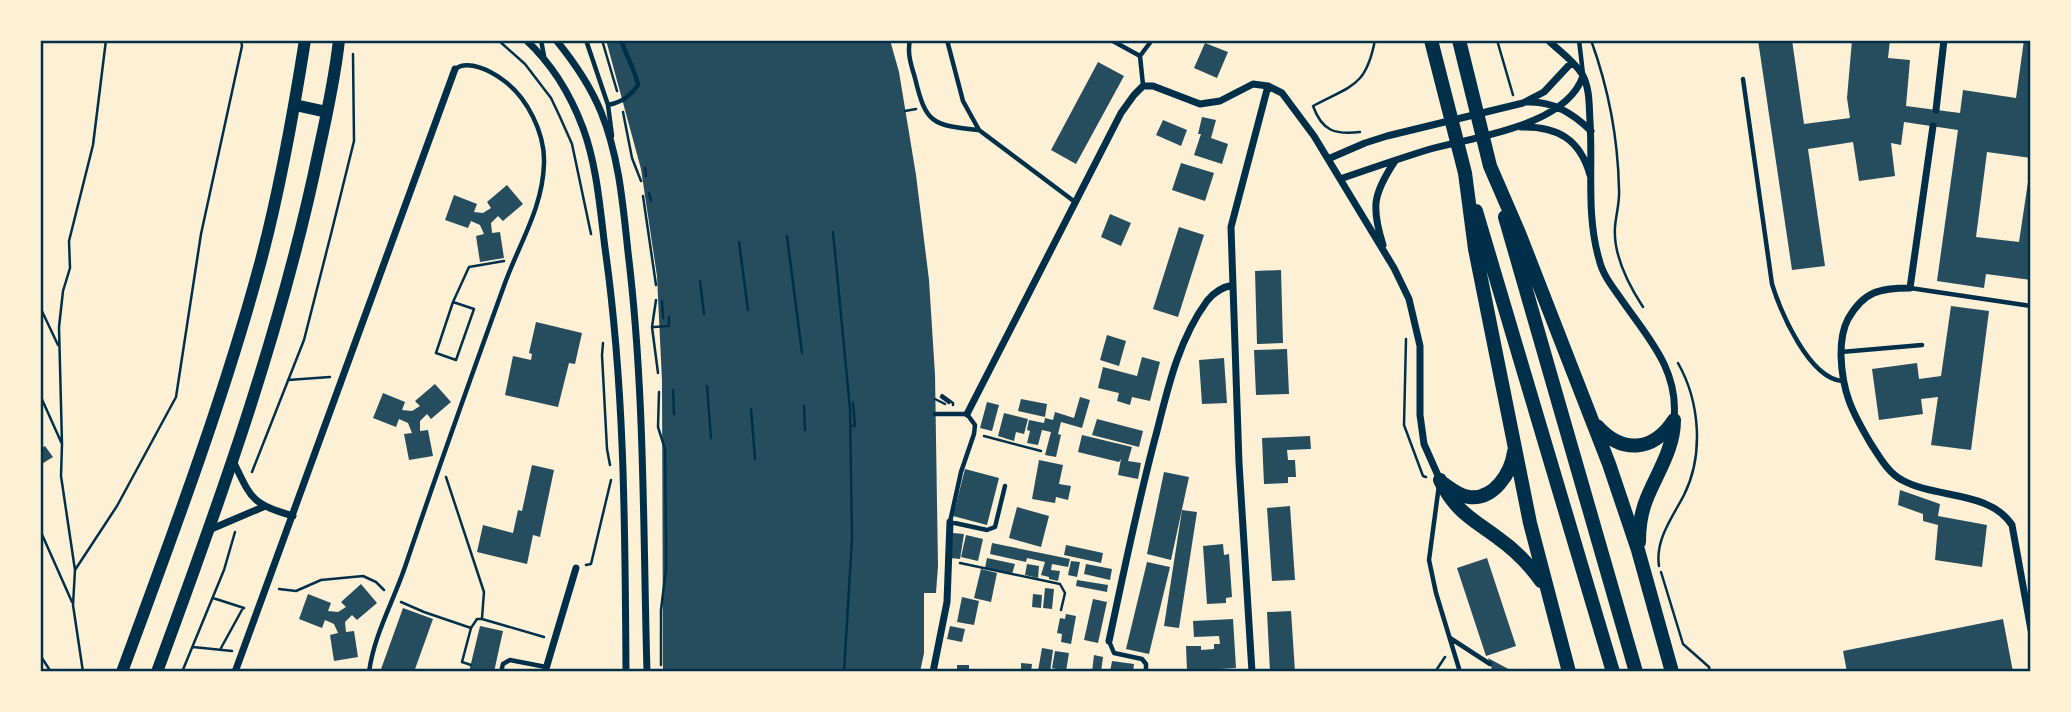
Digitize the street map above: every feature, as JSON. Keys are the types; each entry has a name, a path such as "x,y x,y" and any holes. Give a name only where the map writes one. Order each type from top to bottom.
{"highway":[{"path":"1431,40 1465,173 1613,672"},
{"path":"1459,40 1490,166 1636,672"},
{"path":"1490,166 1520,233 1593,421 1638,550 1672,672"},
{"path":"1465,173 1475,249 1530,523 1569,672"},
{"path":"1593,421 1610,439 1620,444 1637,446 1655,439 1674,420"},
{"path":"1638,550 1643,511 1667,455 1674,420"},
{"path":"1440,480 1468,497 1487,493 1507,475 1515,447"},
{"path":"1440,480 1456,506 1471,521 1512,549 1547,589"}],"main road":[{"path":"122,672 224,383 260,265 275,208 305,40"},
{"path":"157,672 233,460 290,277 327,112 339,40"},
{"path":"295,105 327,112"}],"street":[{"path":"526,40 549,67 575,109 589,148 610,282 622,432 626,672"},
{"path":"555,40 590,90 601,113 620,186 640,372 647,672"},
{"path":"1548,40 1583,76 1588,93 1591,132 1591,219 1600,264 1615,292 1651,342 1670,376 1674,392 1674,420"},
{"path":"1936,110 1944,40"},
{"path":"1523,103 1544,92 1572,62"},
{"path":"235,672 455,69"},
{"path":"1340,179 1396,160 1517,127 1558,107 1577,89 1583,76"},
{"path":"967,414 1121,113 1134,95 1143,86 1153,86 1200,104 1220,102 1253,84 1268,86 1282,93 1314,136 1409,299 1418,332 1421,360 1421,429 1427,454 1440,480"},
{"path":"1252,672 1239,463 1231,227 1268,86"},
{"path":"1328,159 1387,136 1523,103 1542,103 1558,107 1577,118 1591,132"},
{"path":"1933,126 1910,288 1878,290 1861,300 1844,325 1842,381 1848,400 1876,451 1897,477 1931,491 1986,503 1994,506 2006,517 2012,525 2031,630"},
{"path":"1517,127 1543,127 1569,139 1584,161 1592,184"},
{"path":"1386,256 1378,229 1375,201 1379,186 1396,160"},
{"path":"1109,642 1140,492 1173,369 1207,301 1216,292 1233,285"},
{"path":"233,460 253,498 263,507 293,516"},
{"path":"208,530 263,507"},
{"path":"933,672 947,602 950,522"},
{"path":"546,670 576,568"}],"lane":[{"path":"541,40 542,53 549,67"},
{"path":"586,40 608,105 612,147"},
{"path":"608,105 628,97 638,85 621,40"},
{"path":"910,40 909,54 925,111 940,124 979,130"},
{"path":"947,40 963,101 979,130 1076,202"},
{"path":"1111,40 1140,56"},
{"path":"1143,86 1140,56 1152,40"},
{"path":"1579,40 1583,76"},
{"path":"1572,62 1581,59"},
{"path":"369,672 374,645 394,599 440,461 514,259 530,227 542,188 544,162 539,133 521,98 502,79 473,66 463,65 455,69"},
{"path":"1743,79 1772,284 1786,320 1816,368 1828,377 1842,381"},
{"path":"1910,288 2031,306"},
{"path":"1841,352 1922,345"},
{"path":"935,414 967,414 975,425 950,522 987,530 995,527 1005,486"},
{"path":"1440,480 1429,560 1436,593 1460,671"},
{"path":"1449,637 1490,664"},
{"path":"1109,642 1114,653 1145,662 1146,672"},
{"path":"501,672 503,664 510,660 546,670"}],"path":[{"path":"83,672 73,605 75,570 61,476 59,327 63,291 70,268 69,241 93,145 106,40"},
{"path":"75,570 117,506 176,397 201,233 242,46 241,40"},
{"path":"498,40 525,64 551,98 572,144 590,233"},
{"path":"602,40 618,95"},
{"path":"1317,117 1313,106 1362,79 1369,66 1375,40"},
{"path":"1497,40 1514,98"},
{"path":"253,498 257,488 251,470 304,340 354,141 353,46"},
{"path":"623,112 632,158 641,181"},
{"path":"645,168 646,176"},
{"path":"649,193 651,201"},
{"path":"643,196 656,285"},
{"path":"833,232 850,426 852,539 844,672"},
{"path":"787,236 802,353"},
{"path":"739,242 748,310"},
{"path":"453,302 474,309 456,360 436,354 453,302 469,267 514,259"},
{"path":"700,281 704,314"},
{"path":"656,300 652,327 659,373"},
{"path":"662,302 663,318"},
{"path":"40,307 60,348"},
{"path":"652,327 669,327 669,317"},
{"path":"591,564 612,474 606,435 602,355 604,333"},
{"path":"1406,335 1404,425 1423,476 1440,480"},
{"path":"288,380 344,377"},
{"path":"707,386 711,438"},
{"path":"673,390 674,414"},
{"path":"659,392 658,427 665,449 668,545 668,569 661,610 661,665"},
{"path":"40,395 62,444"},
{"path":"850,426 855,426 853,403"},
{"path":"804,406 805,430"},
{"path":"751,409 755,458"},
{"path":"974,434 1041,451"},
{"path":"440,461 484,592 482,619"},
{"path":"181,672 224,570 234,535 247,512"},
{"path":"40,530 73,605"},
{"path":"954,561 1060,584 1065,593 1061,610"},
{"path":"266,588 296,591 321,580 363,576 376,582 394,599 471,628"},
{"path":"212,598 243,608 220,650"},
{"path":"471,664 462,662 471,628 477,619 554,639"},
{"path":"1682,643 1709,667 1710,672"},
{"path":"191,647 242,652"},
{"path":"1435,672 1447,655 1454,653"},
{"path":"40,655 51,672"}],"building":[{"path":"606,40 890,40 899,72 916,175 929,280 935,375 938,566 936,593 924,593 924,653 920,672 663,672 662,381 657,276 641,169"},
{"path":"1758,40 1792,40 1804,124 1850,118 1847,98 1852,40 1890,40 1888,58 1910,60 1906,106 1960,113 1963,90 2016,98 2024,40 2031,40 2031,158 1987,152 1976,237 2019,242 2031,162 2031,280 1986,274 1984,288 1937,281 1958,130 1904,122 1901,145 1891,143 1895,176 1859,181 1853,142 1808,149 1825,266 1792,270"},
{"path":"1205,43 1228,52 1217,78 1194,68"},
{"path":"1098,62 1124,76 1076,164 1051,150"},
{"path":"1202,117 1216,120 1211,138 1228,144 1222,164 1194,155 1201,134 1198,134"},
{"path":"1163,120 1187,130 1181,146 1156,135"},
{"path":"1181,163 1214,173 1205,201 1172,190"},
{"path":"507,185 523,204 503,221 498,216 491,223 492,233 500,232 504,258 480,262 476,236 484,234 480,225 471,221 468,228 445,220 454,195 477,204 474,212 483,213 491,208 487,202"},
{"path":"1110,214 1131,223 1121,246 1101,237"},
{"path":"1179,227 1204,235 1178,317 1153,309"},
{"path":"1281,270 1283,343 1257,344 1255,271"},
{"path":"1951,306 1989,311 1971,450 1931,445 1938,397 1921,399 1923,414 1879,420 1872,369 1917,363 1919,379 1941,376"},
{"path":"536,322 582,333 575,364 569,363 558,407 505,395 513,356 531,360 532,354 529,353"},
{"path":"1107,335 1126,341 1119,366 1100,360"},
{"path":"1287,349 1289,394 1256,395 1254,350"},
{"path":"1142,357 1160,362 1150,401 1132,397 1130,405 1117,401 1119,393 1098,388 1103,367 1137,376"},
{"path":"1224,358 1227,403 1202,404 1199,360"},
{"path":"435,384 451,402 431,419 427,414 420,421 420,431 428,430 433,456 409,460 404,434 412,433 408,423 399,419 396,427 373,418 383,393 405,402 402,410 412,411 420,406 415,401"},
{"path":"1080,397 1090,400 1082,428 1061,422 1056,457 1045,455 1051,432 1042,430 1038,445 1027,443 1029,420 1044,423 1045,418 1053,420 1055,412 1074,418"},
{"path":"1021,399 1047,404 1045,417 1018,411"},
{"path":"987,402 999,405 992,431 980,428"},
{"path":"1004,413 1028,419 1024,434 1016,432 1014,441 998,436"},
{"path":"1097,419 1143,431 1139,447 1092,435"},
{"path":"1082,435 1132,447 1128,461 1141,463 1138,479 1118,475 1121,459 1119,462 1078,452"},
{"path":"1310,436 1311,449 1287,450 1288,460 1295,460 1296,477 1288,477 1288,483 1264,484 1262,438"},
{"path":"45,446 53,457 40,465 40,449"},
{"path":"1039,460 1063,465 1059,484 1071,486 1068,500 1056,497 1055,503 1032,499"},
{"path":"532,465 554,470 540,537 533,535 527,564 477,552 483,525 513,533 518,510 522,511"},
{"path":"965,469 999,478 987,525 953,516"},
{"path":"1164,472 1189,477 1171,560 1147,554"},
{"path":"1900,490 1940,504 1938,516 1987,525 1982,567 1935,560 1938,525 1923,521 1923,514 1898,505"},
{"path":"1290,506 1295,580 1272,581 1267,508"},
{"path":"1017,507 1049,516 1041,547 1009,538"},
{"path":"1182,510 1197,512 1179,628 1164,626"},
{"path":"953,533 964,534 960,559 950,558"},
{"path":"966,535 983,539 978,561 961,557"},
{"path":"992,543 1070,559 1068,567 1052,564 1051,570 1060,571 1058,581 1049,579 1041,575 1045,562 1027,558 1026,562 990,554"},
{"path":"1223,544 1224,555 1229,554 1232,597 1226,598 1226,603 1207,604 1203,546"},
{"path":"1066,545 1103,553 1101,563 1064,555"},
{"path":"987,558 1015,564 1012,574 985,568"},
{"path":"1487,558 1516,646 1486,656 1457,568"},
{"path":"1071,561 1080,562 1077,577 1068,575"},
{"path":"1147,562 1170,567 1149,654 1126,649"},
{"path":"1027,564 1039,566 1038,578 1025,575"},
{"path":"1086,564 1112,569 1110,580 1084,574"},
{"path":"981,569 997,573 991,602 974,598"},
{"path":"1077,580 1108,585 1107,592 1076,586"},
{"path":"361,584 377,603 357,620 352,615 345,622 346,632 354,631 358,657 334,661 330,635 338,633 334,624 325,620 322,628 299,619 308,594 331,603 328,611 338,612 346,607 341,602"},
{"path":"1045,588 1054,589 1052,609 1043,608"},
{"path":"1033,594 1042,595 1041,608 1032,607"},
{"path":"962,597 979,601 974,625 957,622"},
{"path":"1093,599 1107,602 1098,643 1084,640"},
{"path":"403,608 433,619 414,672 380,672"},
{"path":"1291,611 1295,672 1270,672 1267,612"},
{"path":"1066,614 1076,616 1071,644 1061,642 1062,634 1057,633 1060,618 1065,619"},
{"path":"1233,619 1236,668 1187,671 1186,646 1201,646 1201,650 1214,649 1214,644 1220,644 1219,636 1194,637 1193,621"},
{"path":"2003,619 2013,672 1847,672 1843,651"},
{"path":"480,626 503,631 494,672 469,672"},
{"path":"950,626 965,629 962,642 947,639"},
{"path":"1042,648 1053,650 1050,672 1038,671"},
{"path":"1055,651 1069,653 1066,671 1052,668"},
{"path":"1094,655 1103,657 1101,672 1092,672"},
{"path":"1488,658 1514,672 1493,672"},
{"path":"1112,661 1134,664 1133,672 1110,672"},
{"path":"1021,663 1032,664 1031,672 1021,672"},
{"path":"957,665 969,665 969,672 957,672"}]}
